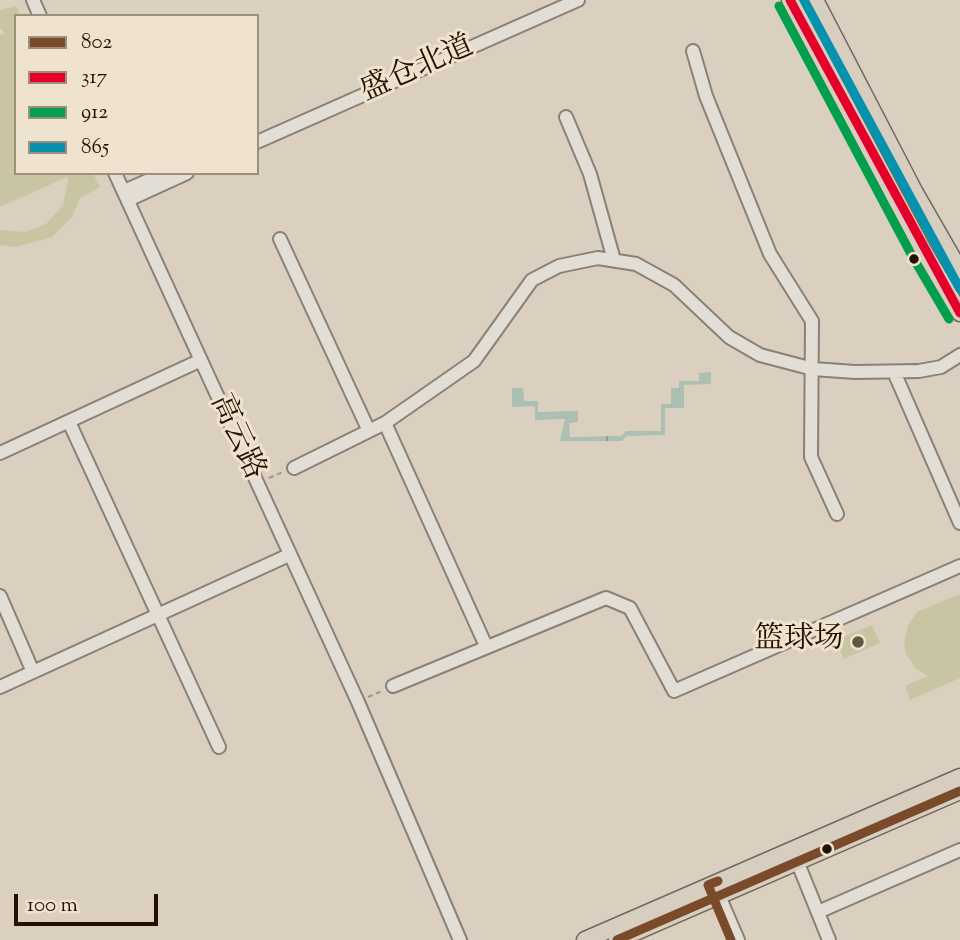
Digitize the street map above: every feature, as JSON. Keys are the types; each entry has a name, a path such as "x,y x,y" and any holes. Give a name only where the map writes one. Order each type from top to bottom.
{"main road":[{"path":"815,0 914,191 960,271"},
{"path":"793,1 923,250 960,313"},
{"path":"794,856 960,777"},
{"path":"585,940 960,791"},
{"path":"617,940 713,890"}],"street":[{"name":"盛仓北道","path":"259,132 561,0"},
{"name":"盛仓北道","path":"259,141 578,0"},
{"path":"693,51 706,96 770,254 812,321 811,457 837,514"},
{"path":"566,117 590,174 614,260"},
{"name":"高云路","path":"117,175 358,702 460,940"},
{"path":"126,195 161,175"},
{"path":"126,195 181,175"},
{"path":"281,239 369,431"},
{"path":"294,468 385,423 474,361 532,280 559,266 598,258 636,264 674,285 729,337 760,355 813,369 894,372 941,367 960,355"},
{"path":"0,453 200,361"},
{"path":"894,372 960,523"},
{"path":"69,422 219,747"},
{"path":"385,423 486,646"},
{"path":"0,687 289,555"},
{"path":"393,686 606,598 630,608 674,691 960,566"},
{"path":"0,596 33,672"},
{"path":"818,912 960,850"},
{"path":"794,856 829,940"},
{"path":"713,890 732,940"},
{"path":"713,890 738,940"}],"path":[{"path":"607,436 607,441"},
{"path":"256,483 294,468"},
{"path":"358,702 393,686"}],"shaded area":[{"path":"16,6 19,14 14,14 14,175 94,175 100,187 80,198 72,217 52,237 15,247 0,245 0,230 25,232 46,224 63,205 68,180 67,177 0,207 0,35 5,33 0,28 0,10"},
{"path":"711,372 711,384 684,385 684,408 665,408 665,435 627,436 622,441 560,441 565,419 535,420 535,406 512,407 512,388 523,388 524,401 538,401 538,412 578,411 578,422 569,423 570,437 621,436 626,431 661,431 661,404 671,404 671,388 679,388 679,381 699,381 699,373"},
{"path":"960,594 960,678 910,700 905,686 928,676 915,668 906,653 904,642 908,625 917,612"},
{"name":"篮球场","path":"872,625 880,643 844,659 836,640"}],"transit line":[{"name":"317","path":"790,0 960,313"},
{"name":"865","path":"804,0 960,289"},
{"name":"912","path":"779,6 912,256 949,319"},
{"name":"802","path":"617,940 960,791"},
{"name":"802","path":"718,881 708,885 731,940"}],"place":[{"name":"篮球场","path":"858,642"}]}
